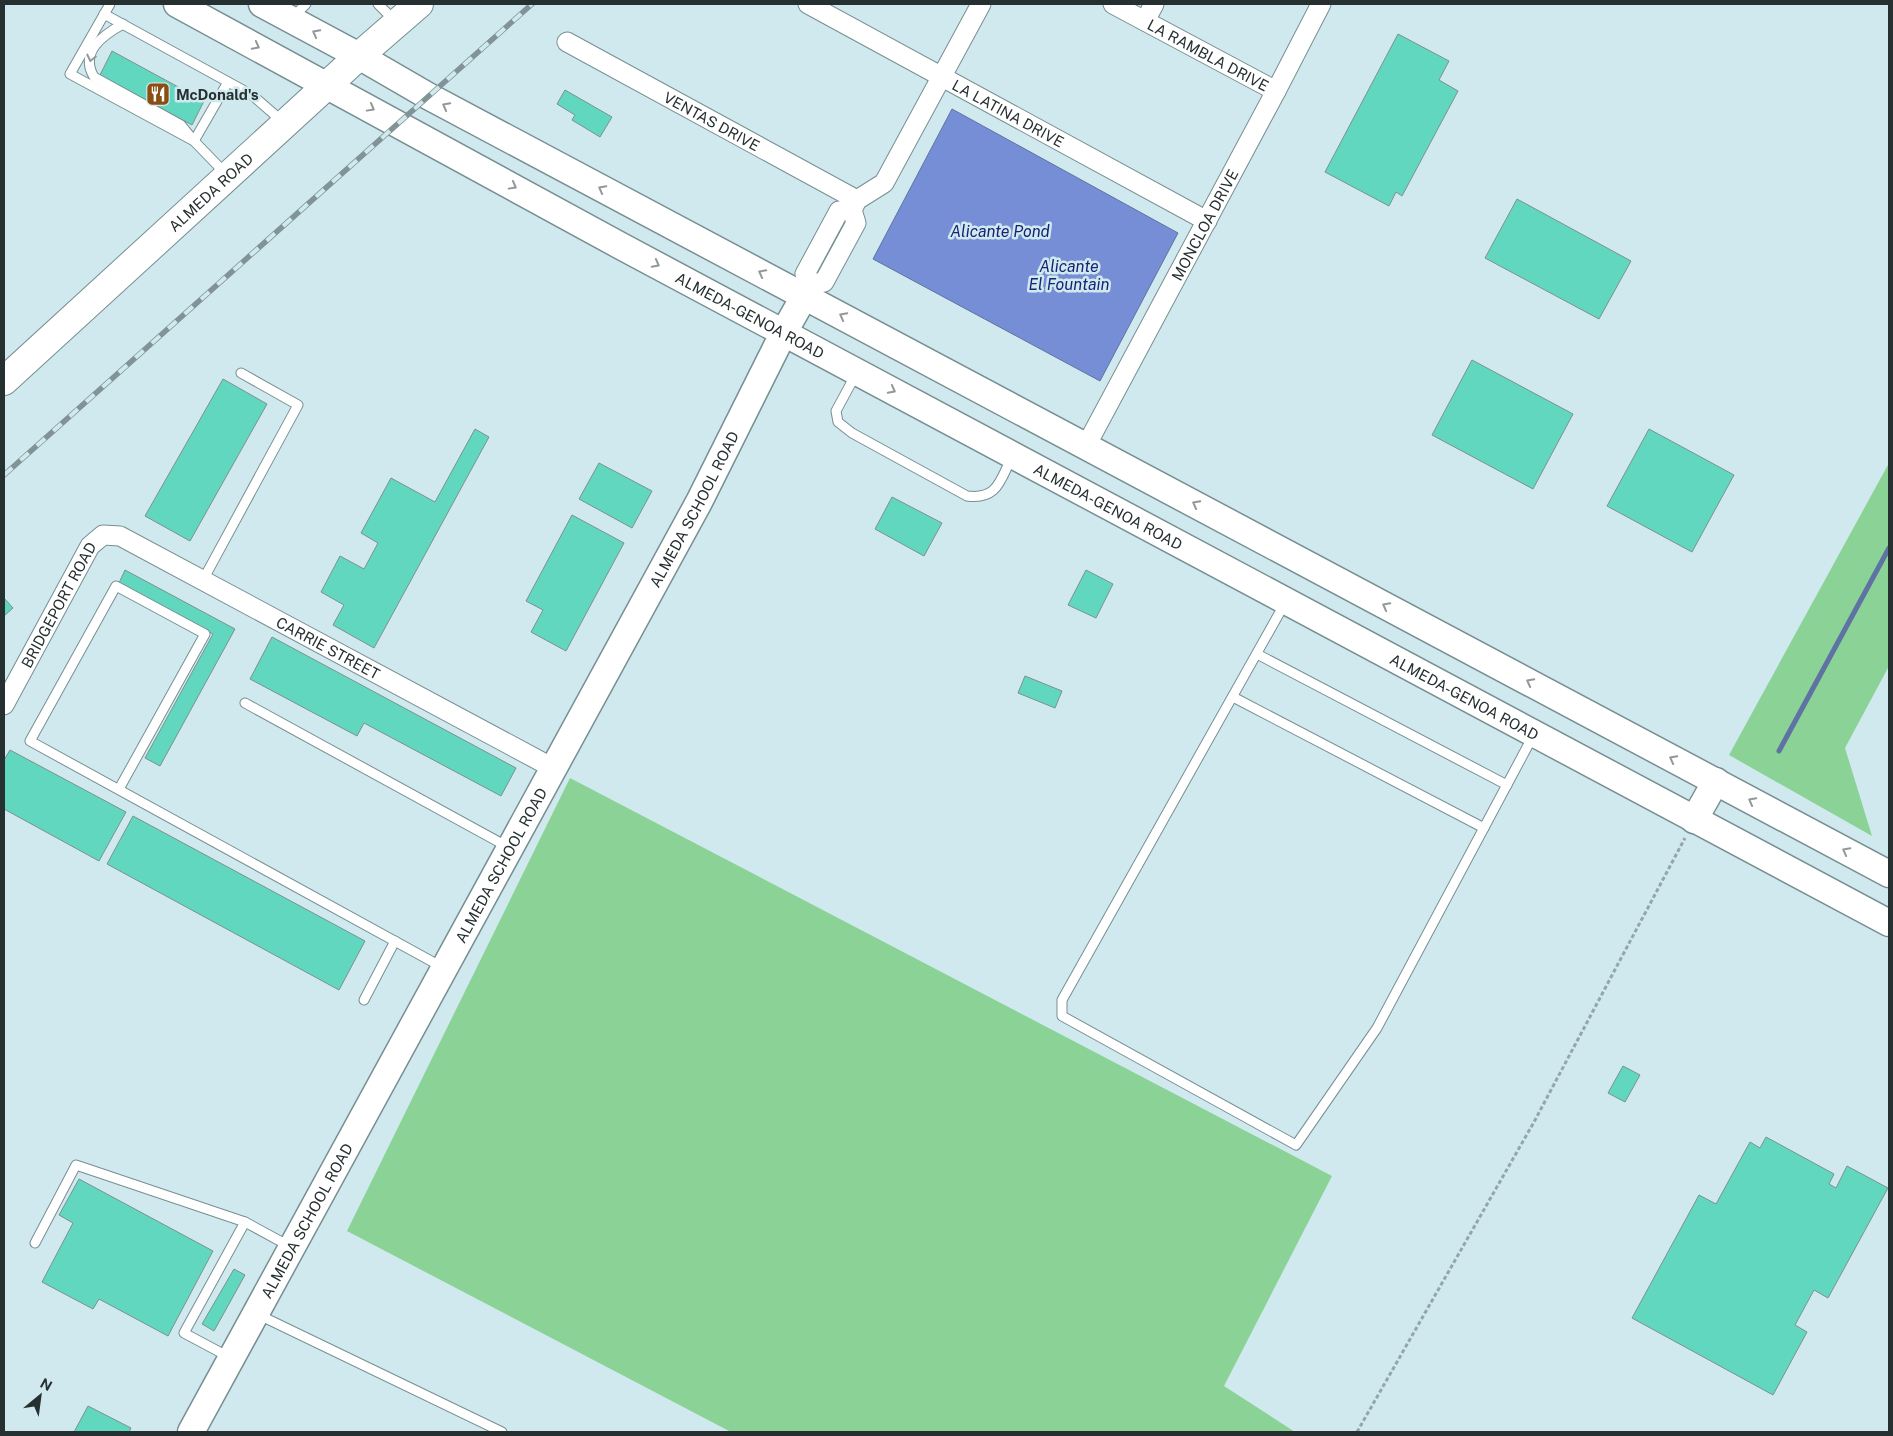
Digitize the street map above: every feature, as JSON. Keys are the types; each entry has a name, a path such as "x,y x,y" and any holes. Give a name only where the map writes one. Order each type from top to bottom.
{"main road":[{"name":"ALMEDA-GENOA ROAD","path":"177,4 620,245 1889,923"},
{"path":"262,4 298,12 359,56 428,96 639,208 808,290 1086,446 1889,874"},
{"name":"ALMEDA ROAD","path":"4,381 359,56 419,4"},
{"path":"620,245 639,208"},
{"name":"ALMEDA SCHOOL ROAD","path":"191,1432 694,510 784,332 808,290"},
{"path":"1209,559 1228,522"},
{"path":"1694,820 1716,782"}],"street":[{"name":"LA LATINA DRIVE","path":"808,4 1207,221"},
{"path":"808,290 824,282 830,249 856,223 854,205 884,183 981,4"},
{"name":"LA RAMBLA DRIVE","path":"1113,4 1276,91"},
{"path":"1145,21 1154,4"},
{"name":"MONCLOA DRIVE","path":"1086,446 1321,4"},
{"name":"VENTAS DRIVE","path":"567,42 854,205"},
{"name":"CARRIE STREET","path":"103,535 120,536 553,768"},
{"name":"BRIDGEPORT ROAD","path":"4,705 8,686 90,546 103,535"}],"lane":[{"path":"110,4 70,74 194,141"},
{"path":"378,4 397,23"},
{"path":"104,14 252,95 285,124"},
{"path":"123,24 99,40 91,54 90,70 94,77 181,125 228,176"},
{"path":"194,141 228,82"},
{"path":"858,372 836,411 838,422 852,433 967,496 979,498 988,495 996,488 1013,454"},
{"path":"203,580 298,405 241,373"},
{"path":"119,789 205,634 116,586 30,741 444,968"},
{"path":"1287,601 1062,1000 1062,1016 1296,1145 1377,1028 1534,734"},
{"path":"1257,654 1507,785"},
{"path":"1233,697 1484,828"},
{"path":"245,703 510,848"},
{"path":"364,1000 395,941"},
{"path":"35,1243 76,1165 245,1222 291,1248"},
{"path":"231,1358 184,1333 245,1222"},
{"path":"256,1314 502,1432"}],"path":[{"path":"1357,1432 1534,1122 1694,820"}],"green space":[{"path":"1889,463 1889,666 1845,748 1872,836 1729,755"},
{"path":"570,778 1332,1176 1224,1386 1295,1432 731,1432 347,1231"}],"water":[{"name":"Alicante Pond","path":"952,109 1178,233 1100,381 873,259"}],"building":[{"path":"1398,34 1449,61 1439,80 1458,91 1402,196 1396,192 1389,206 1325,172"},
{"path":"112,51 204,101 192,125 100,75"},
{"path":"565,90 612,117 600,137 572,120 575,115 557,104"},
{"path":"1517,199 1631,261 1599,319 1485,258"},
{"path":"1472,360 1573,414 1533,489 1432,435"},
{"path":"223,379 267,404 190,541 145,516"},
{"path":"475,429 489,437 374,648 333,625 344,605 321,592 340,556 364,569 378,543 361,533 391,478 435,502"},
{"path":"1649,429 1734,475 1692,552 1607,506"},
{"path":"599,463 652,491 632,528 579,499"},
{"path":"892,497 942,523 924,556 875,529"},
{"path":"572,515 624,543 566,651 531,632 543,610 526,601"},
{"path":"125,570 235,629 160,766 145,758 213,634 119,583"},
{"path":"1086,570 1113,584 1096,618 1068,605"},
{"path":"4,598 13,608 4,616"},
{"path":"272,637 516,768 501,796 364,723 357,736 250,679"},
{"path":"1025,676 1062,691 1055,708 1018,693"},
{"path":"10,750 126,812 99,861 4,809 4,760"},
{"path":"133,816 365,941 339,990 107,864"},
{"path":"1623,1066 1640,1075 1625,1102 1608,1093"},
{"path":"1766,1137 1834,1174 1829,1184 1836,1188 1847,1166 1888,1188 1828,1298 1814,1290 1795,1325 1807,1332 1773,1395 1632,1318 1699,1195 1716,1204 1750,1142 1760,1148"},
{"path":"79,1179 213,1251 168,1336 99,1299 93,1309 42,1282 73,1223 59,1215"},
{"path":"234,1269 245,1275 214,1331 202,1324"},
{"path":"88,1406 131,1428 129,1432 74,1432"}],"waterway":[{"path":"1779,751 1889,548"}],"railway":[{"path":"4,475 532,4"}],"place":[{"name":"McDonald's","path":"158,94"}],"water label":[{"name":"Alicante El Fountain","path":"1069,275"}]}
